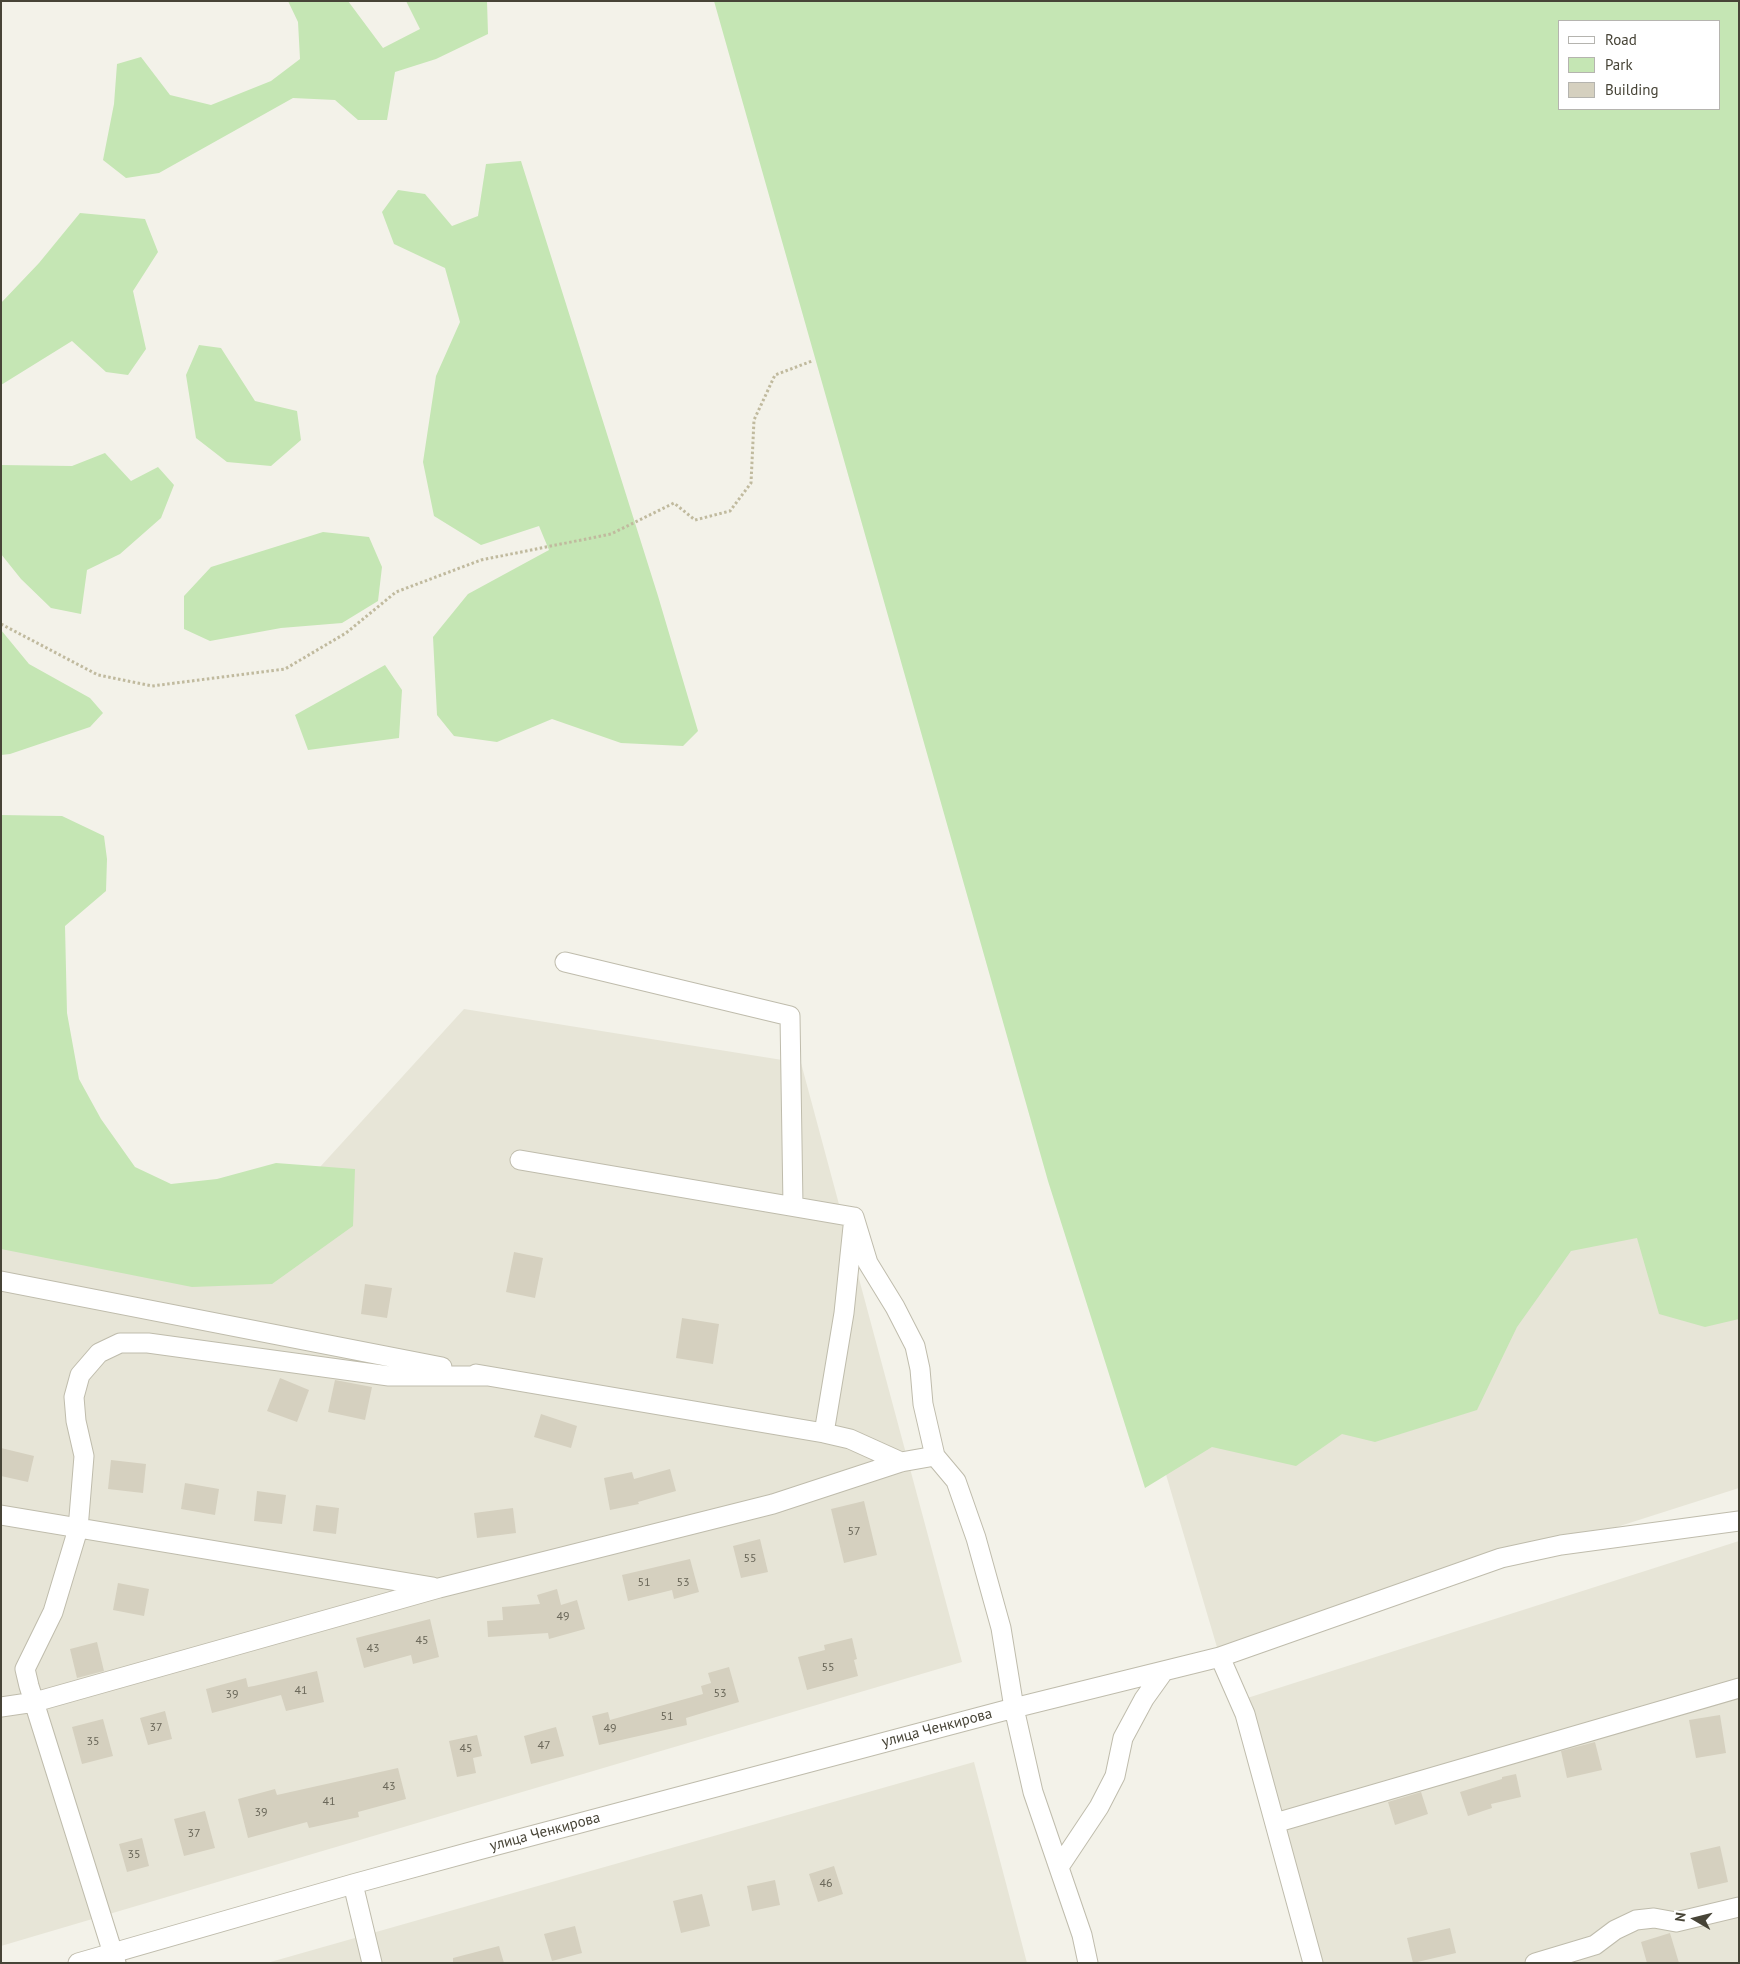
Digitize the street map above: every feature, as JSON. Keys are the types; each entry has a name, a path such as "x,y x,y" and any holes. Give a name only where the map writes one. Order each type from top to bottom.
{"street":[{"path":"565,962 790,1016 793,1206"},
{"path":"520,1160 854,1217"},
{"path":"824,1433 844,1313 854,1217"},
{"path":"854,1217 868,1263 895,1306 915,1346 920,1368 923,1404 935,1456 956,1481 976,1538 1001,1628 1014,1708 1033,1792 1082,1935 1088,1963"},
{"path":"1,1282 487,1376 824,1433 850,1439 901,1462"},
{"path":"114,1957 36,1702 29,1686 26,1669 53,1612 78,1529 84,1456 76,1421 74,1397 80,1375 98,1353 120,1343 148,1343 388,1376 487,1376"},
{"path":"1,1707 36,1702 440,1588 773,1504 901,1462 935,1456"},
{"path":"1,1515 440,1588"},
{"name":"улица Ченкирова","path":"78,1963 114,1957 352,1884 1014,1708 1220,1657 1501,1558 1561,1545 1739,1521"},
{"path":"1220,1657 1244,1714 1314,1963"},
{"path":"1059,1866 1099,1807 1115,1776 1123,1738 1144,1699 1164,1670"},
{"path":"1275,1823 1739,1688"},
{"path":"352,1884 372,1963"},
{"path":"1535,1963 1595,1945 1615,1930 1636,1920 1654,1918 1676,1922 1739,1907"}],"path":[{"path":"1,624 98,675 152,686 285,669 346,633 396,592 482,560 610,534 674,503 695,520 730,511 752,483 754,420 774,375 812,362"}],"shaded area":[{"path":"1739,999 1739,1488 1219,1654 1089,1214"},
{"path":"464,1009 801,1063 962,1662 1,1946 1,1173 269,1223"},
{"path":"1739,1541 1739,1963 1314,1963 1241,1700"},
{"path":"974,1762 1027,1963 267,1963"}],"green space":[{"path":"288,1 348,1 383,48 420,29 406,1 487,1 488,34 436,59 395,72 387,120 358,120 335,100 293,98 159,173 126,178 103,160 114,104 117,64 141,57 170,95 211,105 271,81 300,59 298,22"},
{"path":"714,1 1739,1 1739,1319 1705,1327 1659,1314 1637,1238 1571,1251 1517,1327 1477,1410 1375,1442 1342,1434 1296,1466 1212,1447 1145,1488 1048,1181"},
{"path":"521,161 658,596 698,731 683,746 621,743 552,719 497,742 454,736 437,715 433,637 468,594 549,550 539,526 481,545 434,516 423,462 436,376 460,322 445,268 394,244 382,212 398,190 425,194 452,226 478,216 486,164"},
{"path":"80,213 145,219 158,252 133,291 146,349 128,375 106,372 72,341 1,385 1,303 39,263"},
{"path":"199,345 221,348 255,401 297,411 301,440 271,466 227,462 196,438 186,375"},
{"path":"105,453 131,481 158,467 174,485 161,518 120,554 87,570 81,614 51,608 21,579 1,554 1,465 72,466"},
{"path":"323,532 369,537 382,567 378,601 342,623 281,628 210,641 184,629 184,596 211,567"},
{"path":"1,630 29,664 90,698 103,713 90,727 10,754 1,755"},
{"path":"385,665 402,690 399,738 308,750 295,715"},
{"path":"1,815 62,816 104,836 107,859 106,891 65,926 67,1013 79,1079 101,1119 135,1167 171,1184 217,1179 276,1163 355,1169 353,1226 272,1284 192,1287 1,1249"}],"building":[{"path":"514,1252 543,1258 535,1298 506,1292"},
{"path":"365,1284 392,1288 387,1318 361,1314"},
{"path":"682,1318 719,1324 713,1364 676,1358"},
{"path":"280,1378 309,1390 297,1422 267,1411"},
{"path":"335,1380 372,1387 365,1420 328,1412"},
{"path":"541,1414 577,1426 571,1448 534,1437"},
{"path":"1,1448 34,1456 28,1482 1,1476"},
{"path":"111,1460 146,1464 143,1493 108,1489"},
{"path":"670,1469 676,1491 638,1502 639,1504 610,1510 604,1478 632,1472 634,1479"},
{"path":"185,1483 219,1489 215,1515 181,1509"},
{"path":"257,1491 286,1495 282,1524 254,1521"},
{"path":"864,1501 877,1555 844,1563 831,1509"},
{"path":"316,1505 339,1508 336,1534 313,1531"},
{"path":"513,1508 516,1533 477,1538 474,1513"},
{"path":"760,1539 768,1572 741,1578 733,1546"},
{"path":"690,1559 699,1592 674,1599 672,1590 628,1601 622,1575"},
{"path":"118,1583 149,1589 144,1616 113,1610"},
{"path":"557,1589 561,1605 577,1600 585,1629 549,1639 548,1633 488,1637 487,1621 503,1620 502,1607 540,1604 537,1595"},
{"path":"430,1619 439,1657 413,1664 411,1655 364,1668 356,1638"},
{"path":"852,1638 857,1659 854,1660 858,1676 807,1690 798,1657 825,1650 824,1645"},
{"path":"97,1642 104,1671 77,1678 70,1649"},
{"path":"729,1667 739,1702 686,1718 687,1725 599,1745 592,1716 608,1712 610,1720 703,1694 701,1686 711,1683 708,1673"},
{"path":"317,1671 324,1702 286,1711 281,1695 212,1713 206,1689 246,1678 248,1687"},
{"path":"165,1711 172,1739 148,1745 140,1718"},
{"path":"1720,1715 1726,1753 1696,1758 1689,1720"},
{"path":"103,1719 113,1756 82,1764 72,1727"},
{"path":"556,1727 564,1756 531,1764 524,1736"},
{"path":"477,1735 482,1756 473,1758 476,1773 457,1777 449,1741"},
{"path":"1595,1742 1602,1770 1567,1778 1561,1751"},
{"path":"398,1768 406,1799 358,1812 359,1817 309,1828 307,1822 248,1838 238,1799 275,1789 277,1795"},
{"path":"1516,1774 1521,1797 1491,1804 1492,1808 1468,1816 1460,1792"},
{"path":"1421,1792 1428,1814 1395,1825 1388,1802"},
{"path":"205,1811 215,1848 184,1856 174,1819"},
{"path":"142,1838 149,1866 127,1872 119,1844"},
{"path":"1720,1846 1728,1882 1698,1889 1690,1853"},
{"path":"834,1866 843,1894 818,1902 809,1874"},
{"path":"775,1880 780,1905 752,1911 747,1886"},
{"path":"702,1894 710,1926 681,1933 673,1901"},
{"path":"575,1926 582,1953 552,1961 544,1934"},
{"path":"1450,1928 1456,1953 1413,1963 1407,1938"},
{"path":"1670,1933 1679,1963 1647,1963 1641,1942"},
{"path":"499,1946 504,1963 453,1963 453,1958"}]}
